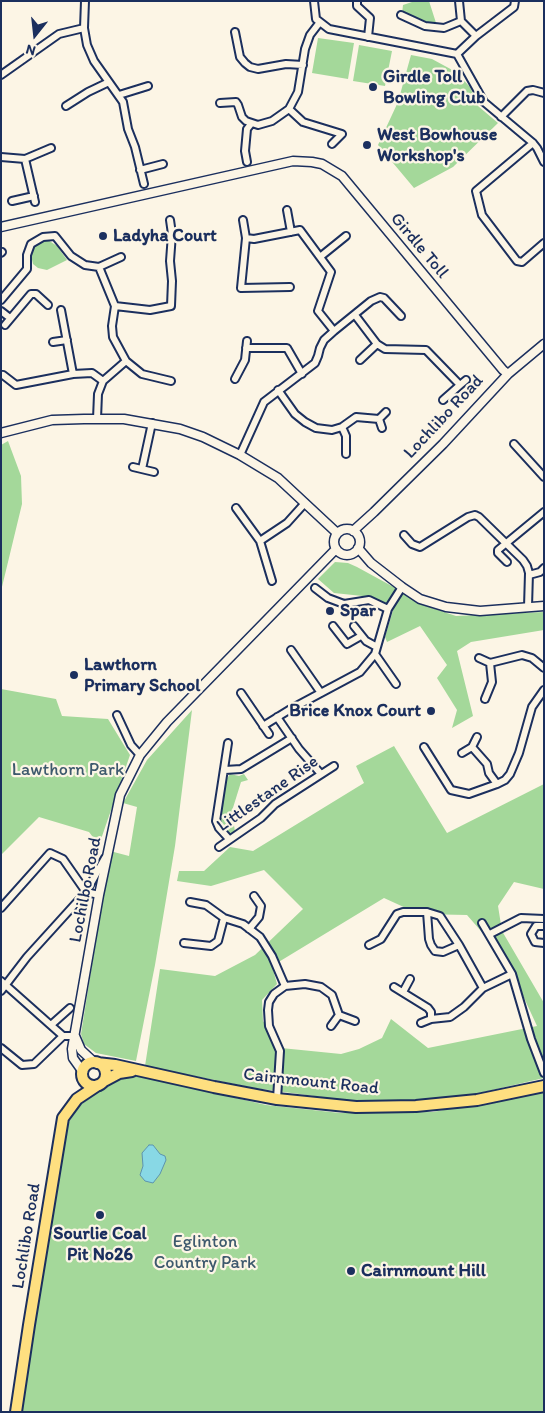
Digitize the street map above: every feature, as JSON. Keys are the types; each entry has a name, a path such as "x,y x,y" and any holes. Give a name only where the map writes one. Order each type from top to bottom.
{"main road":[{"name":"Cairnmount Road","path":"96,1063 115,1065 277,1099 356,1106 416,1106 477,1100 544,1086"},
{"path":"96,1063 100,1064 105,1070 106,1078 101,1083 87,1083 83,1074 86,1066 96,1063"},
{"name":"Cairnmount Road","path":"101,1083 119,1073 135,1070"},
{"name":"Lochlibo Road","path":"77,1099 83,1074"},
{"name":"Lochlibo Road","path":"16,1412 63,1118 77,1099 101,1083"}],"street":[{"path":"86,1 84,28 90,54 123,102 128,129 135,147 144,184"},
{"path":"314,1 316,19 329,29 457,54 484,102 533,143 544,162"},
{"path":"357,1 357,6 370,18 368,37"},
{"path":"459,1 461,21 476,36"},
{"path":"457,54 476,36 514,7 515,1"},
{"path":"401,15 425,26 435,28 444,28 461,21"},
{"path":"220,103 236,102 242,117 251,124 265,124 289,109 298,92 305,49 310,35 320,22"},
{"path":"1,75 59,34 84,28"},
{"path":"235,32 240,57 250,67 258,69 286,64 303,64"},
{"path":"66,106 109,82"},
{"path":"118,95 148,86"},
{"path":"501,116 527,91 533,90 544,93"},
{"path":"289,109 303,122 342,134 332,144"},
{"path":"247,162 245,151 247,129 251,124"},
{"path":"533,143 476,191 482,216 517,261 522,262 544,243"},
{"path":"1,157 25,159 51,148"},
{"path":"12,201 35,199 25,159"},
{"name":"Girdle Toll","path":"1,227 293,161 322,164 342,176 502,370 508,374"},
{"path":"140,170 163,164"},
{"path":"287,210 291,232"},
{"path":"115,306 150,310 171,306 172,281 170,261 172,234 170,220"},
{"path":"243,220 246,238 241,288 290,288"},
{"path":"246,238 254,239 300,230 331,272 318,311 334,331"},
{"path":"1,300 27,269 27,255 31,244 43,236 55,236 71,256 85,264 99,267 122,257"},
{"path":"320,257 346,236"},
{"path":"99,267 115,306 112,326 113,337 126,361 142,374 171,381"},
{"path":"5,325 31,294 36,294 48,305"},
{"path":"240,455 264,402 315,363 320,348 334,331 371,301 380,297 384,298 401,316"},
{"path":"61,310 73,374"},
{"path":"1,311 10,318"},
{"path":"355,315 377,344 385,349 392,350 426,350 460,385"},
{"path":"53,342 67,340"},
{"path":"360,360 377,344"},
{"name":"Lochlibo Road","path":"355,533 443,444 508,374 544,344"},
{"path":"234,379 245,360 246,345 287,348 302,374"},
{"path":"97,419 98,394 104,381 126,361"},
{"path":"3,374 16,385 73,374 92,373 104,381"},
{"path":"443,400 466,380"},
{"path":"278,390 295,414 316,428 325,430 342,427 356,417 379,420"},
{"path":"450,394 457,401"},
{"path":"379,420 386,412"},
{"path":"1,433 52,420 97,419 124,419 152,423 188,432 240,455 278,478 337,533"},
{"path":"379,420 382,428"},
{"path":"142,469 152,423"},
{"path":"342,427 346,436 346,454"},
{"path":"514,444 544,477"},
{"path":"134,467 154,472"},
{"path":"260,541 287,522 305,503"},
{"path":"236,508 260,541 272,581"},
{"path":"507,562 498,553 498,550 544,512"},
{"path":"404,535 412,544 420,547 468,517 475,515 479,517 527,566 529,575 528,607"},
{"path":"355,551 359,540 355,533 343,530 337,533 334,540 336,549 342,553 355,551 420,599 446,607 480,611 544,606"},
{"name":"Lochilbo Road","path":"83,1074 73,1058 72,1049 99,895 120,795 140,755 174,715 336,549"},
{"path":"529,575 540,572 544,568"},
{"path":"263,726 360,672 376,650 388,609 402,587"},
{"path":"315,588 328,598 344,604 369,600 388,609"},
{"path":"333,626 347,644 361,636"},
{"path":"354,626 361,636 376,650 396,684"},
{"path":"291,650 321,693"},
{"path":"479,658 490,662 522,655 532,658 544,668"},
{"path":"485,700 492,682 490,662"},
{"path":"424,747 451,790 469,794 497,784 505,780 510,774 519,753 532,707 541,698 544,690"},
{"path":"241,693 269,734"},
{"path":"117,715 131,745 140,755"},
{"name":"Littlestane Rise","path":"278,717 321,774"},
{"path":"225,770 241,770 292,738"},
{"path":"462,753 472,747 477,738"},
{"path":"228,743 216,821 219,828 229,839"},
{"path":"472,747 487,764 489,773 497,784"},
{"name":"Littlestane Rise","path":"219,847 261,818 275,804 334,766"},
{"path":"1,908 50,853 63,859 86,892 99,895"},
{"path":"1,991 4,983 86,892 107,855"},
{"path":"249,929 259,917 261,906 254,896"},
{"path":"190,902 206,905 224,918 243,924 260,937 272,956 285,986"},
{"path":"369,945 381,939 397,914 403,912 428,912 440,916 483,988"},
{"path":"428,912 429,939 435,951 443,952 459,945"},
{"path":"184,943 211,946 218,941 224,918"},
{"path":"490,934 521,918 544,919"},
{"path":"482,923 512,974 531,1040 544,1073"},
{"path":"544,926 536,926 531,934 535,942 544,943"},
{"path":"422,1023 431,1019 450,1017 464,1007 483,988 512,974"},
{"path":"403,992 410,979"},
{"path":"4,983 63,1036 75,1036 81,1050 96,1063"},
{"path":"277,1099 280,1050 269,1026 268,1010 269,1002 274,994 285,986 305,984 321,987 332,995 339,1015"},
{"path":"394,987 428,1008 431,1012 431,1019"},
{"path":"51,1025 70,1008"},
{"path":"339,1015 355,1021"},
{"path":"332,1026 339,1015"},
{"path":"1,1048 22,1065 34,1064 63,1036"}],"green space":[{"path":"415,1 429,1 437,26 425,24 402,14 403,5"},
{"path":"318,38 354,43 348,79 312,73"},
{"path":"359,45 392,51 385,86 353,81"},
{"path":"411,55 432,59 456,72 470,87 478,106 498,123 453,167 414,188 378,145 398,102"},
{"path":"48,240 57,246 67,260 47,270 38,268 33,264 31,255 35,244"},
{"path":"8,441 21,476 22,504 1,591 1,445"},
{"path":"335,562 348,563 357,567 432,608 456,616 544,612 544,630 471,642 457,651 473,716 452,728 457,710 437,678 447,665 420,626 387,642 385,637 394,607 372,597 334,593 318,579"},
{"name":"Lawthorn Park","path":"1,689 56,699 62,716 108,719 130,755 99,845 89,832 39,817 1,855"},
{"path":"192,710 175,846 155,965 136,1061 96,1053 84,1044 81,1034 110,851 129,856 137,807 123,803 147,760"},
{"path":"394,746 447,833 544,784 544,889 514,882 498,906 502,931 544,1003 544,1078 458,1098 359,1102 254,1088 145,1066 160,969 215,976 255,955 303,909 264,870 211,886 177,881 179,871 204,871 230,847 253,851 364,783 356,766","holes":["384,898 419,914 467,915 507,961 537,1026 428,1048 391,1019 382,1038 359,1049 341,1054 281,1048 263,1021 262,1000 277,984 272,966"]},
{"path":"230,774 239,776 244,774 248,780 241,782 232,811 235,832 230,834 226,833 219,822 224,783"},
{"name":"Eglinton Country Park","path":"143,1076 266,1105 340,1113 433,1112 544,1091 544,1412 19,1412 64,1130 79,1106 98,1092 120,1078"}],"water":[{"path":"149,1145 153,1145 160,1154 165,1156 166,1160 160,1174 153,1183 145,1181 140,1175 143,1166 142,1153"}],"place":[{"name":"Girdle Toll Bowling Club","path":"373,87"},
{"name":"West Bowhouse Workshop's","path":"367,145"},
{"name":"Ladyha Court","path":"103,236"},
{"name":"Spar","path":"330,611"},
{"name":"Lawthorn Primary School","path":"74,675"},
{"name":"Brice Knox Court","path":"431,711"},
{"name":"Sourlie Coal Pit No26","path":"100,1215"},
{"name":"Cairnmount Hill","path":"351,1271"}]}
